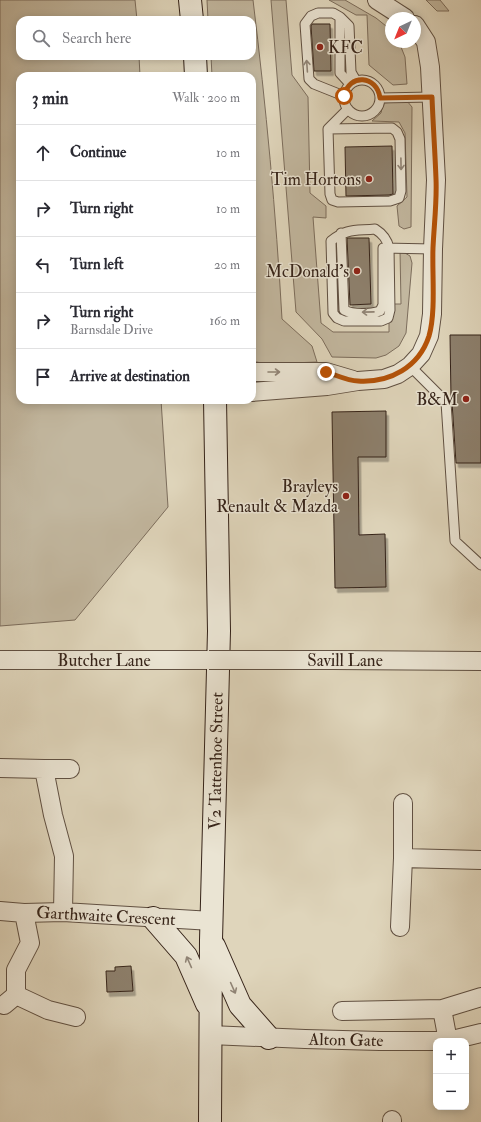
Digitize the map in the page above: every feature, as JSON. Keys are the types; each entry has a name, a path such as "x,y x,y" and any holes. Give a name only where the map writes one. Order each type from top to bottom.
{"street":[{"path":"190,0 192,16"},
{"path":"377,0 396,12"},
{"path":"256,392 327,386 384,379 398,374 410,366 421,354 429,336 432,314 436,180 430,67 426,42 421,34"},
{"path":"195,60 196,72"},
{"path":"256,372 326,372 358,381"},
{"name":"V2 Tattenhoe Street","path":"210,1122 210,1011 219,631 215,404"},
{"name":"Butcher Lane","path":"0,660 208,660"},
{"name":"Savill Lane","path":"208,660 481,661"},
{"path":"0,768 70,769"},
{"path":"44,769 53,815 64,856 63,912"},
{"path":"400,927 403,858 403,803"},
{"path":"403,858 481,860"},
{"name":"Garthwaite Crescent","path":"0,911 24,913 63,912 153,918 212,931"},
{"path":"24,913 30,943 16,970 10,1000 76,1017"},
{"path":"153,918 186,956 210,1011"},
{"path":"212,931 240,1005 269,1038"},
{"path":"342,1011 442,1009 481,998"},
{"path":"442,1009 447,1038"},
{"name":"Alton Gate","path":"460,1038 481,1033"},
{"name":"Alton Gate","path":"210,1035 373,1041 433,1041"}],"lane":[{"path":"344,96 314,84 309,79 307,69 305,24 311,16 318,13 333,14 340,18 340,73 352,82 367,80 372,83 379,92 380,98 375,110 365,115 358,115 348,109 345,105 344,96 352,82"},
{"path":"380,98 432,97"},
{"path":"328,129 392,128 397,132 400,139 401,191 399,198 390,201 338,202 332,200 330,194 328,129 348,109"},
{"path":"375,230 382,233 388,241 389,248 390,310 388,318 381,321 344,321 337,318 333,313 331,241 346,231 375,230"},
{"path":"389,248 433,249"},
{"path":"410,366 446,402 454,541 481,565"}],"shaded area":[{"path":"0,0 135,0 137,16 16,16 16,60 139,60 140,72 16,72 16,404 161,404 168,507 75,620 0,626"},
{"path":"207,0 253,0 255,16 208,16"},
{"path":"271,0 286,0 292,75 308,97 310,193 326,206 326,218 313,217 321,323 333,332 389,332 389,318 392,304 401,304 400,250 410,256 412,263 406,333 399,346 386,355 376,358 332,357 322,339 296,312"},
{"path":"329,0 345,0 376,18 385,25 385,48 401,48 405,57 407,84 393,85 369,65 367,15 356,15"},
{"path":"426,0 440,0 449,11 437,11"},
{"path":"256,27 270,160 282,319 312,346 317,362 266,364 256,362 256,72 212,72 211,60 256,60"},
{"path":"407,101 412,107 411,227 404,229 399,226 397,206 407,197 405,133 399,122 372,121 381,113 383,103"}],"building":[{"name":"KFC","path":"312,24 330,24 331,71 314,71"},
{"name":"Tim Hortons","path":"392,146 393,194 346,196 345,147"},
{"name":"McDonald's","path":"347,238 369,238 371,304 350,305"},
{"name":"B&M","path":"450,335 481,335 481,463 456,463 451,398"},
{"name":"Brayleys Renault & Mazda","path":"386,411 386,457 358,457 359,535 385,534 386,587 335,588 332,412"},
{"path":"131,966 133,991 107,992 106,971 115,971 115,967"}],"place":[{"name":"KFC","path":"320,47"},
{"name":"Tim Hortons","path":"369,179"},
{"name":"McDonald's","path":"357,271"},
{"name":"B&M","path":"466,399"},
{"name":"Brayleys Renault & Mazda","path":"346,496"}],"route":[{"path":"326,372 358,381 384,379 398,374 410,366 421,354 429,336 432,314 436,180 432,97 380,98 376,87 367,80 356,81 350,84 344,96"}]}
